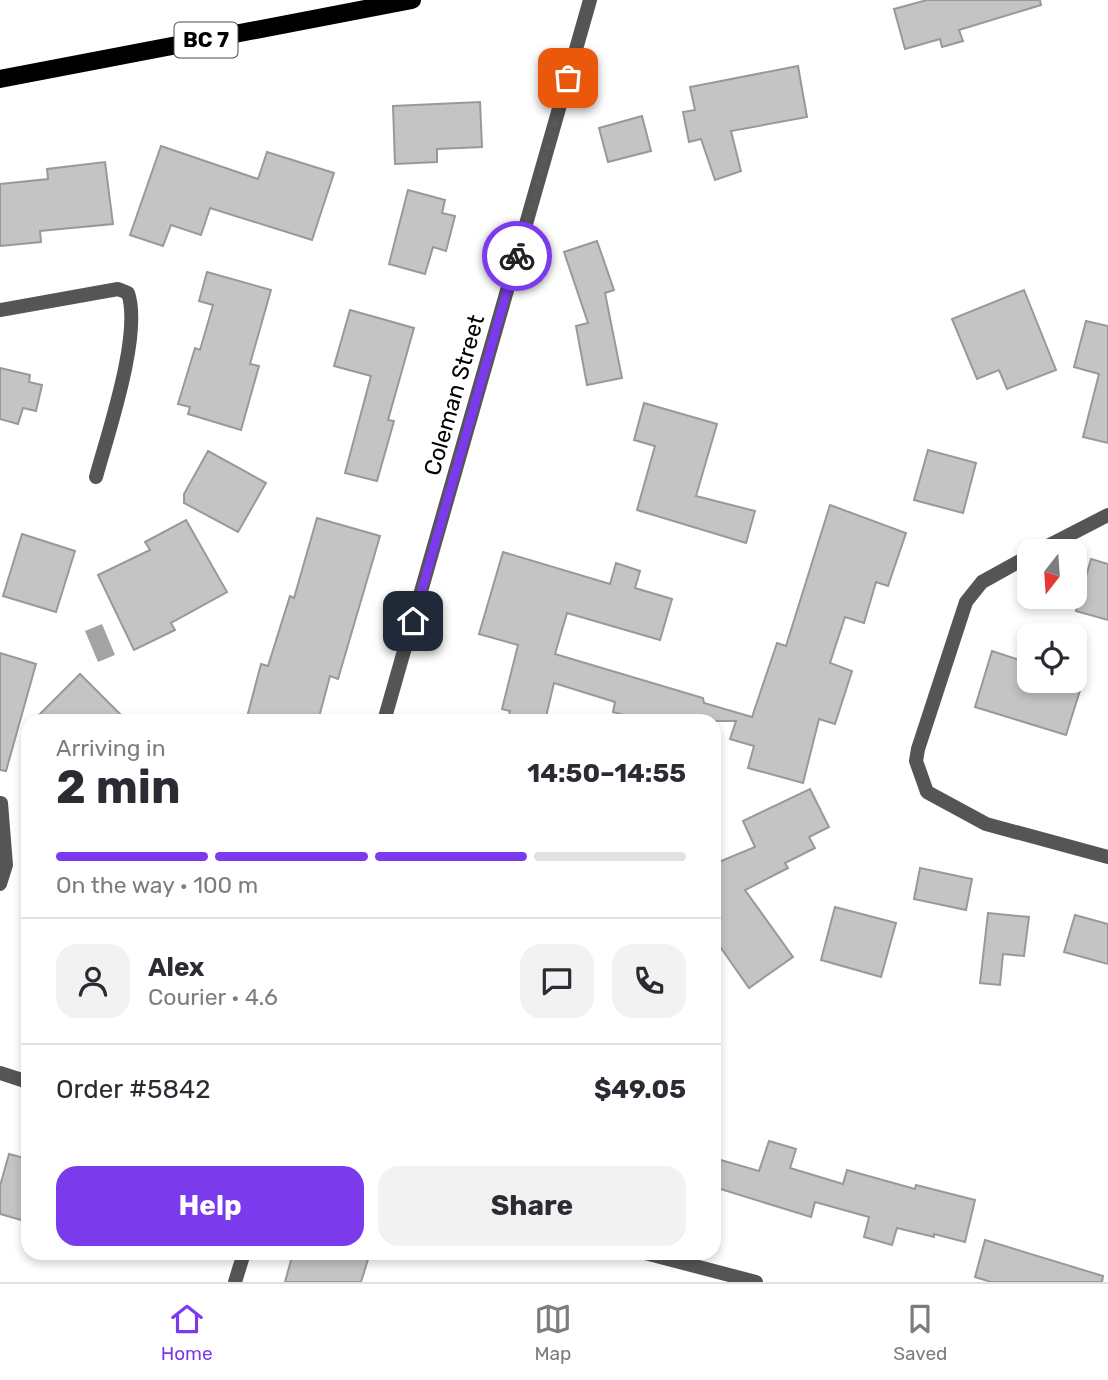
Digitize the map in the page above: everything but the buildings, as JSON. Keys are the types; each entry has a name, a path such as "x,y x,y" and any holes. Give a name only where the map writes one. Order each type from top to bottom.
{"main road":[{"name":"BC 7","path":"0,79 412,0"}],"street":[{"name":"Coleman Street","path":"386,714 590,0"},
{"path":"0,310 118,289 128,293 131,302 130,344 96,477"},
{"path":"1061,539 1108,515"},
{"path":"1017,563 982,582 966,602 916,761 927,792 986,824 1108,857"},
{"path":"0,884 6,865 1,803"},
{"path":"0,1073 21,1080"},
{"path":"235,1282 242,1260"},
{"path":"672,1260 756,1282"}],"shaded area":[{"path":"102,624 115,655 98,662 85,631"}],"way so far":[{"path":"517,256 568,78"}],"route":[{"path":"413,621 517,256"}]}
